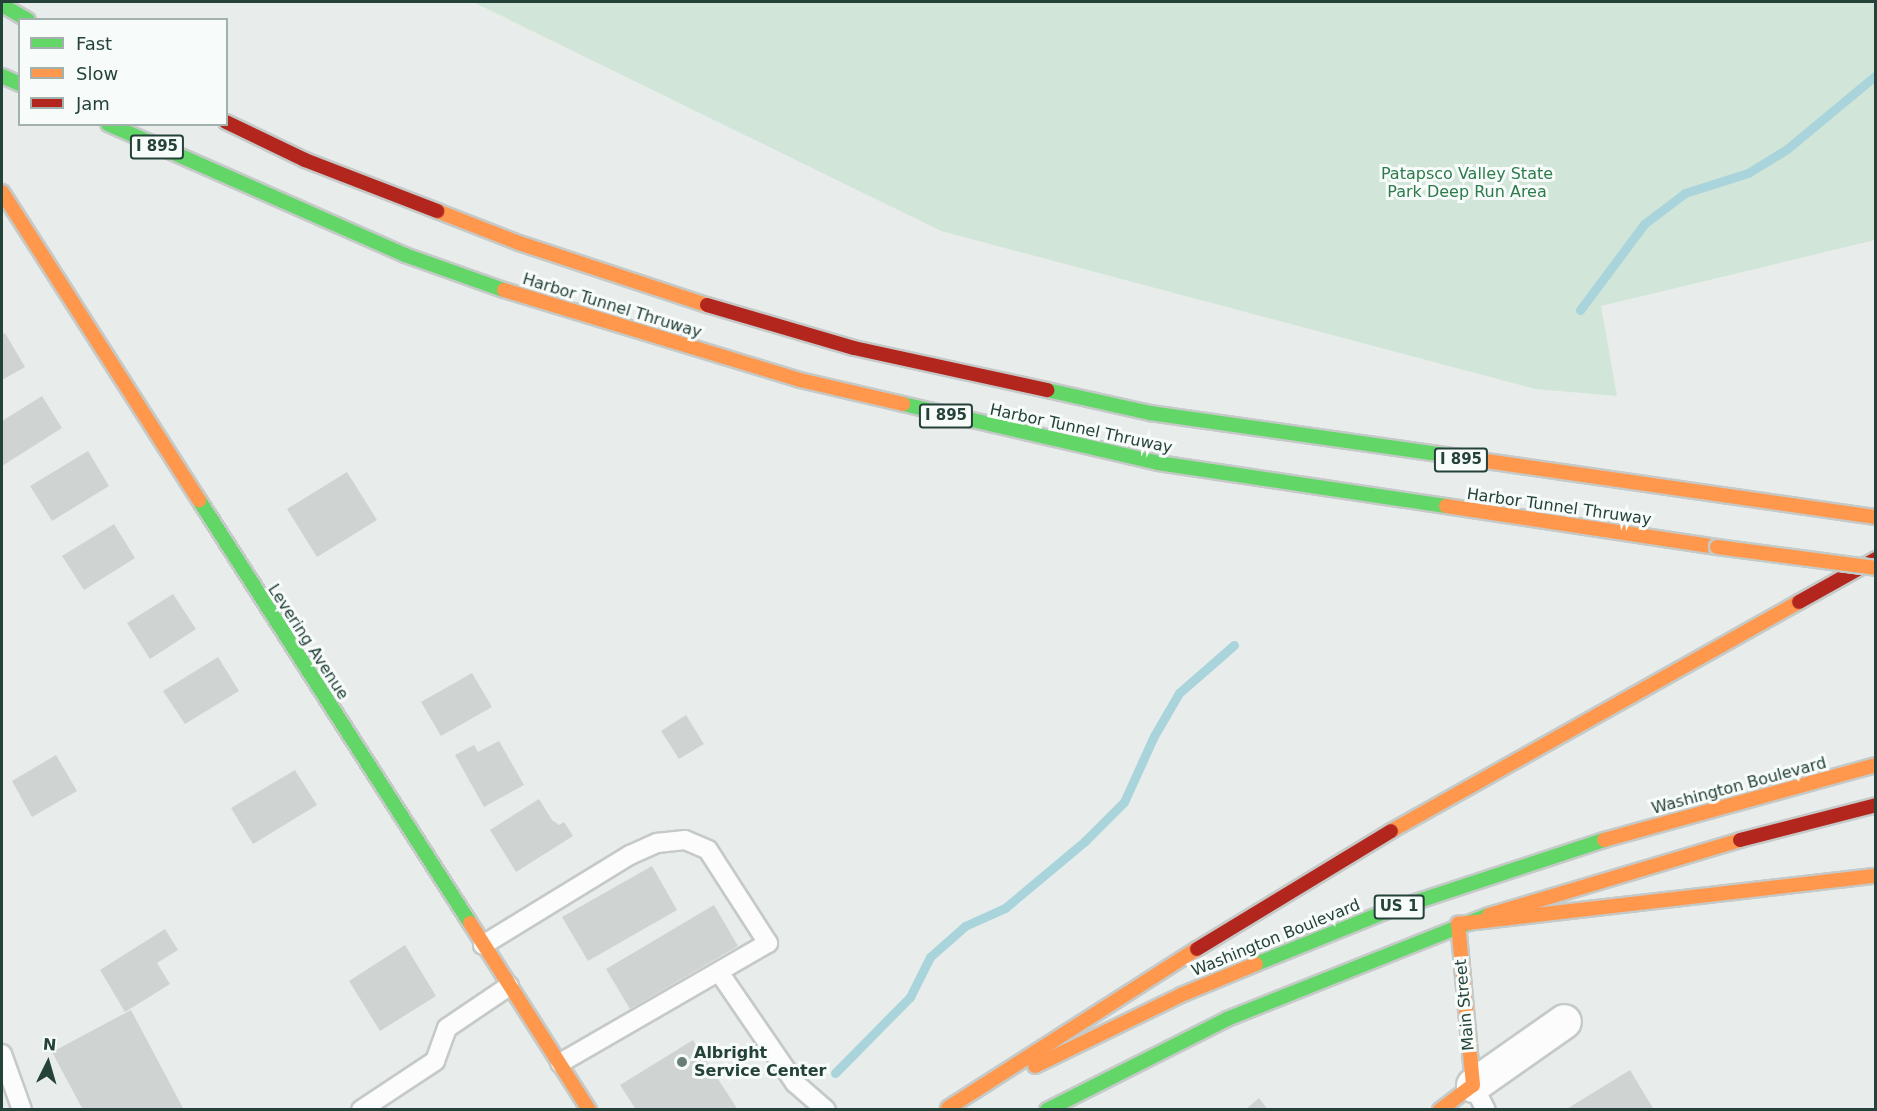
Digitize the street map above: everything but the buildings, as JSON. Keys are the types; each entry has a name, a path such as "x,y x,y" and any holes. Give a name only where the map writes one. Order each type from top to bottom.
{"main road":[{"path":"2,5 25,18"},
{"path":"2,76 18,83"},
{"name":"Harbor Tunnel Thruway","path":"228,123 305,160 519,243 681,297 854,348 1150,413 1875,517"},
{"name":"Harbor Tunnel Thruway","path":"112,126 206,169 416,259 570,313 811,382 1158,463 1717,547 1875,568"},
{"name":"Levering Avenue","path":"2,192 589,1110"},
{"path":"947,1109 1318,872 1875,559"},
{"name":"Washington Boulevard","path":"947,1109 1181,995 1382,913 1583,846 1875,765"},
{"name":"US 1","path":"1047,1110 1227,1019 1458,924 1722,846 1875,805"},
{"path":"1458,924 1875,876"},
{"name":"Main Street","path":"1458,924 1480,1097"},
{"path":"1440,1110 1480,1097"}],"street":[{"path":"1480,1097 1564,1021"}],"lane":[{"path":"483,945 630,855 664,841 685,840 708,850 768,943 560,1063"},
{"path":"719,972 795,1083 826,1110"},
{"path":"361,1110 435,1061 447,1028 509,987"},
{"path":"2,1054 22,1110"}],"green space":[{"name":"Patapsco Valley State Park Deep Run Area","path":"473,2 1875,2 1875,240 1601,306 1617,396 1535,389 941,231"}],"waterway":[{"path":"1580,310 1644,224 1685,193 1748,173 1787,149 1876,75"},
{"path":"835,1073 910,997 930,957 965,926 1005,908 1085,841 1124,802 1154,736 1179,693 1234,645"}],"traffic: fast":[{"path":"2,5 25,18"},
{"path":"2,76 18,83"},
{"path":"113,126 405,255 504,290"},
{"path":"1047,390 1150,413 1479,460"},
{"path":"903,404 1158,463 1446,506"},
{"path":"199,500 470,923"},
{"path":"1256,964 1382,913 1604,840"},
{"path":"1047,1110 1227,1019 1489,915"}],"traffic: slow":[{"path":"2,192 199,500"},
{"path":"437,211 519,243 707,305"},
{"path":"504,290 800,380 903,404"},
{"path":"1479,460 1876,517"},
{"path":"1446,506 1717,547"},
{"path":"1717,547 1876,568"},
{"path":"1391,831 1799,602"},
{"path":"1604,840 1876,765"},
{"path":"1489,915 1740,840"},
{"path":"1458,924 1876,876"},
{"path":"470,923 589,1110"},
{"path":"1440,1110 1473,1085 1458,924"},
{"path":"948,1108 1197,949"},
{"path":"1035,1066 1181,995 1256,964"}],"traffic: jam":[{"path":"228,123 305,160 437,211"},
{"path":"707,305 854,348 1047,390"},
{"path":"1799,602 1876,559"},
{"path":"1740,840 1876,805"},
{"path":"1197,949 1391,831"}],"place":[{"name":"Albright Service Center","path":"682,1062"}]}
